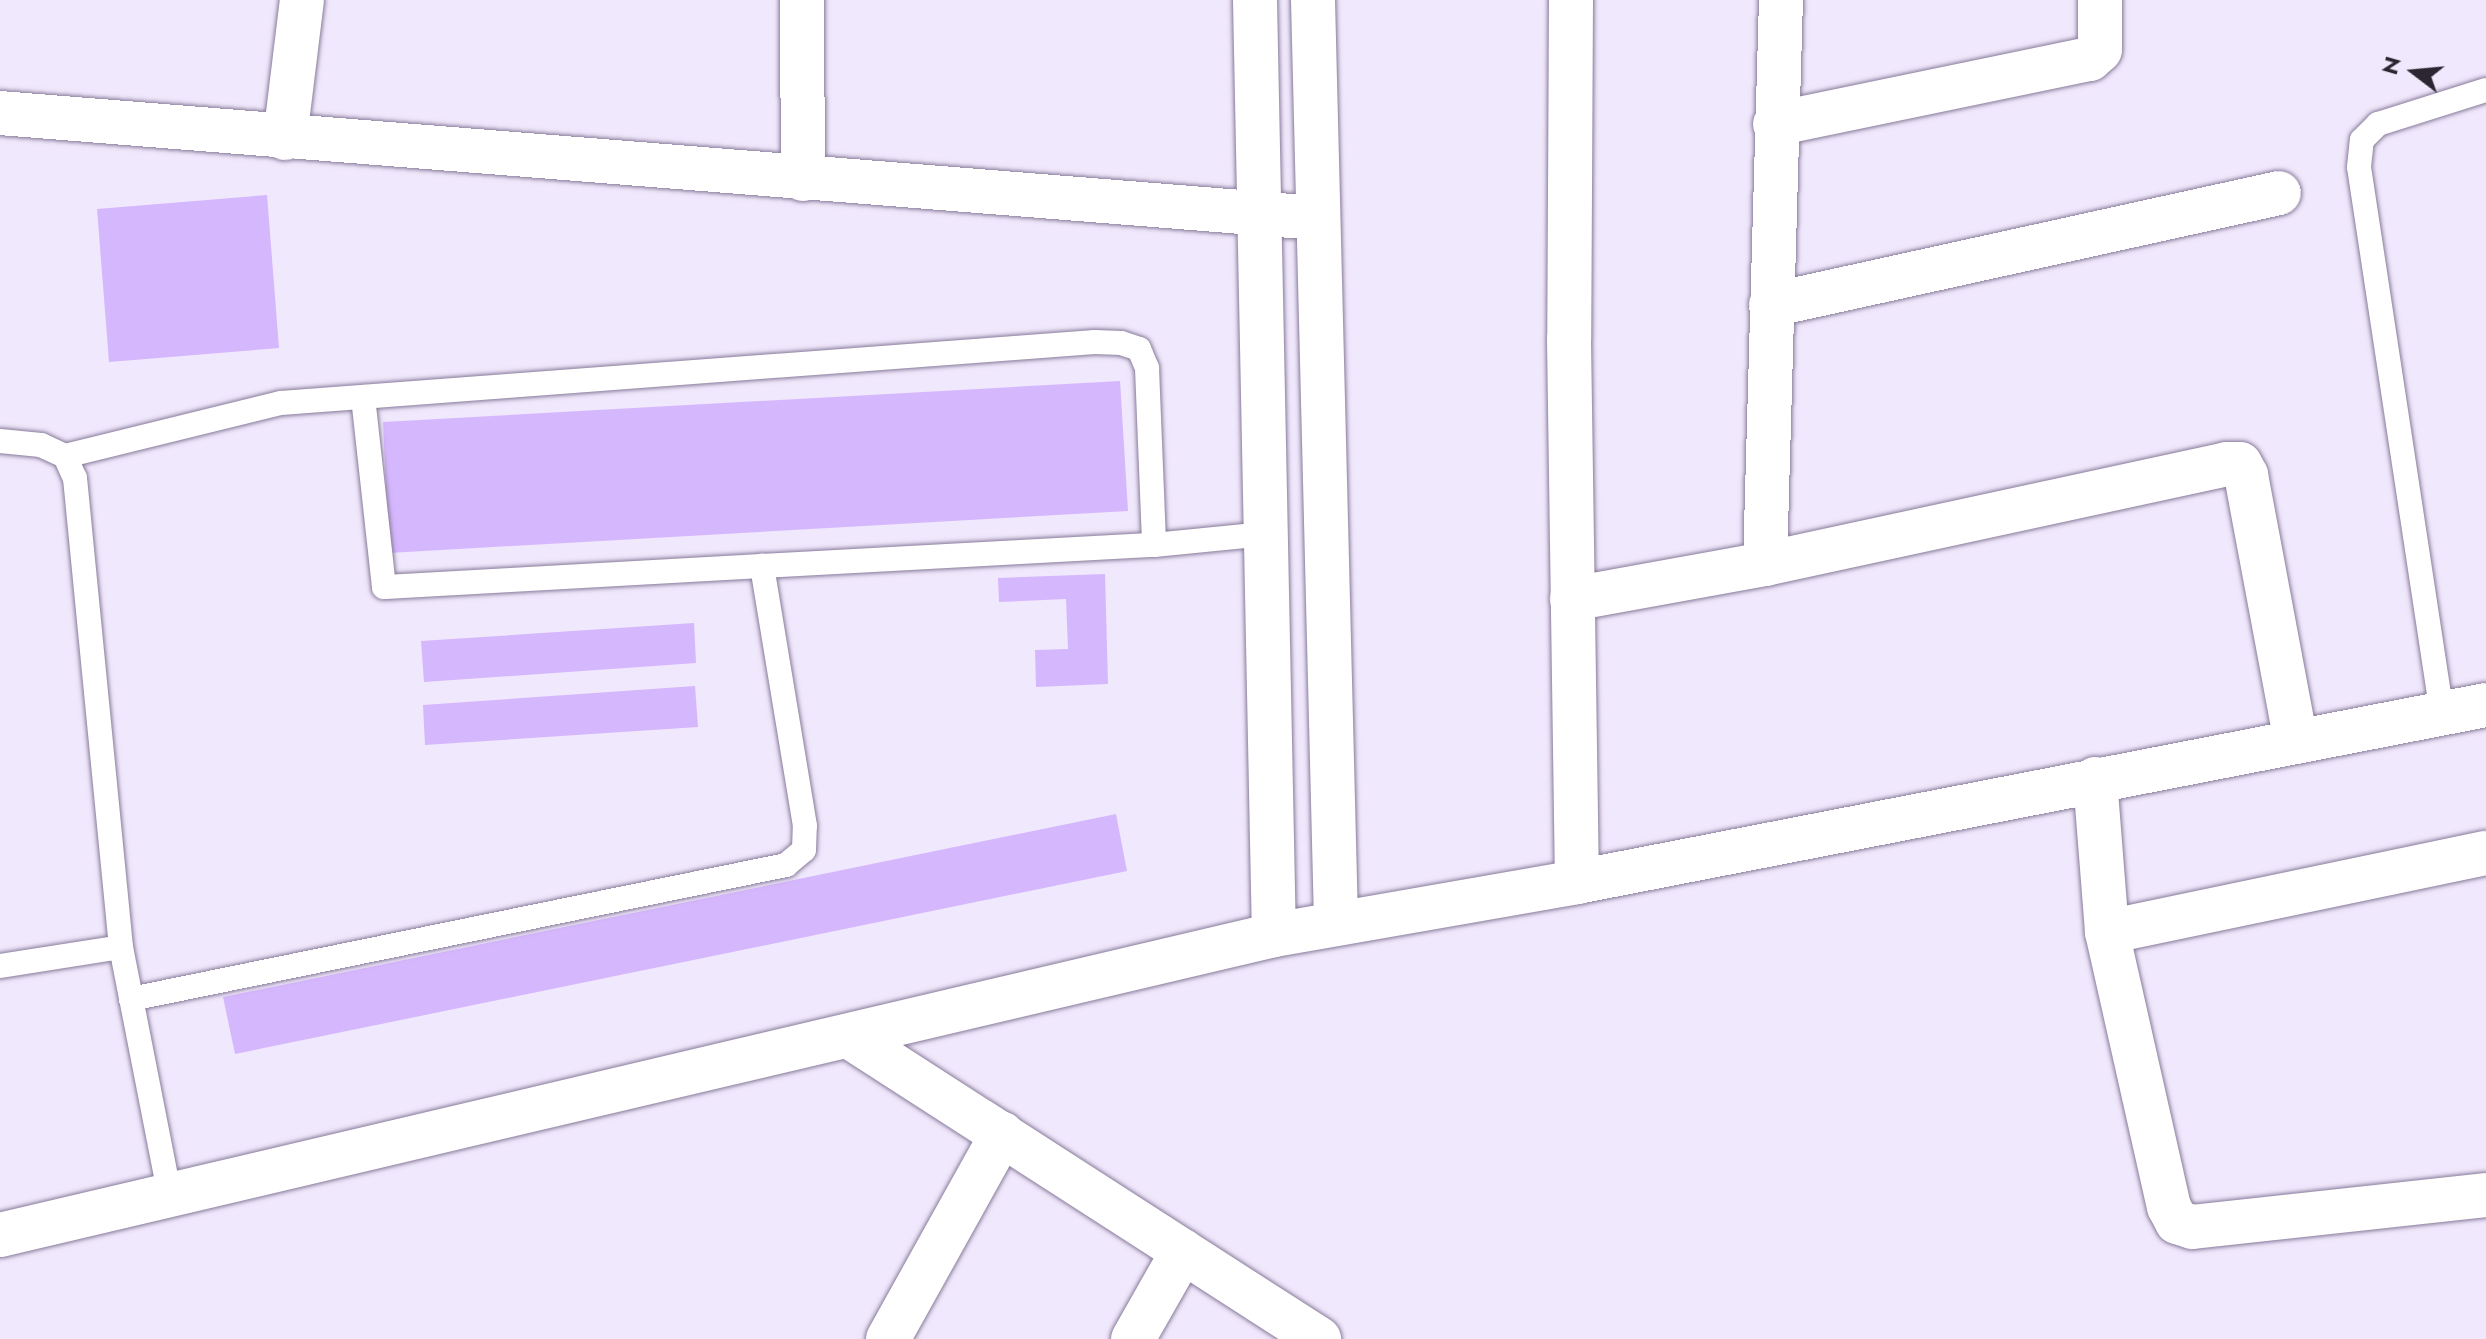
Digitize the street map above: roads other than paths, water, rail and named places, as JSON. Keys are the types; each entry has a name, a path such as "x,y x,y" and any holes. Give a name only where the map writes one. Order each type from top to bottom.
{"street":[{"path":"285,138 302,0"},
{"path":"802,0 803,179"},
{"path":"1255,0 1274,935"},
{"path":"1313,0 1336,924"},
{"path":"1571,0 1569,339 1577,882"},
{"path":"1765,564 1775,124 1781,0"},
{"path":"1775,124 2090,59 2100,50 2100,0"},
{"path":"0,113 1317,218"},
{"path":"1771,305 2279,193"},
{"path":"1572,599 1765,564 2240,464 2246,475 2296,741"},
{"path":"0,1235 1274,935 1577,882 2486,705"},
{"path":"2095,779 2107,932 2169,1207 2177,1222 2192,1227 2486,1195"},
{"path":"2107,932 2486,853"},
{"path":"850,1037 1319,1339"},
{"path":"888,1339 1002,1134"},
{"path":"1133,1339 1183,1251"}],"lane":[{"path":"2442,714 2359,167 2362,140 2378,124 2486,90"},
{"path":"0,441 41,445 65,456 268,406 1095,342 1121,343 1139,349 1147,368 1154,545"},
{"path":"363,397 384,587 1154,545 1265,534"},
{"path":"65,456 75,478 121,947 170,1196"},
{"path":"131,999 786,865 804,850 805,826 762,566"},
{"path":"0,966 121,947"}]}
